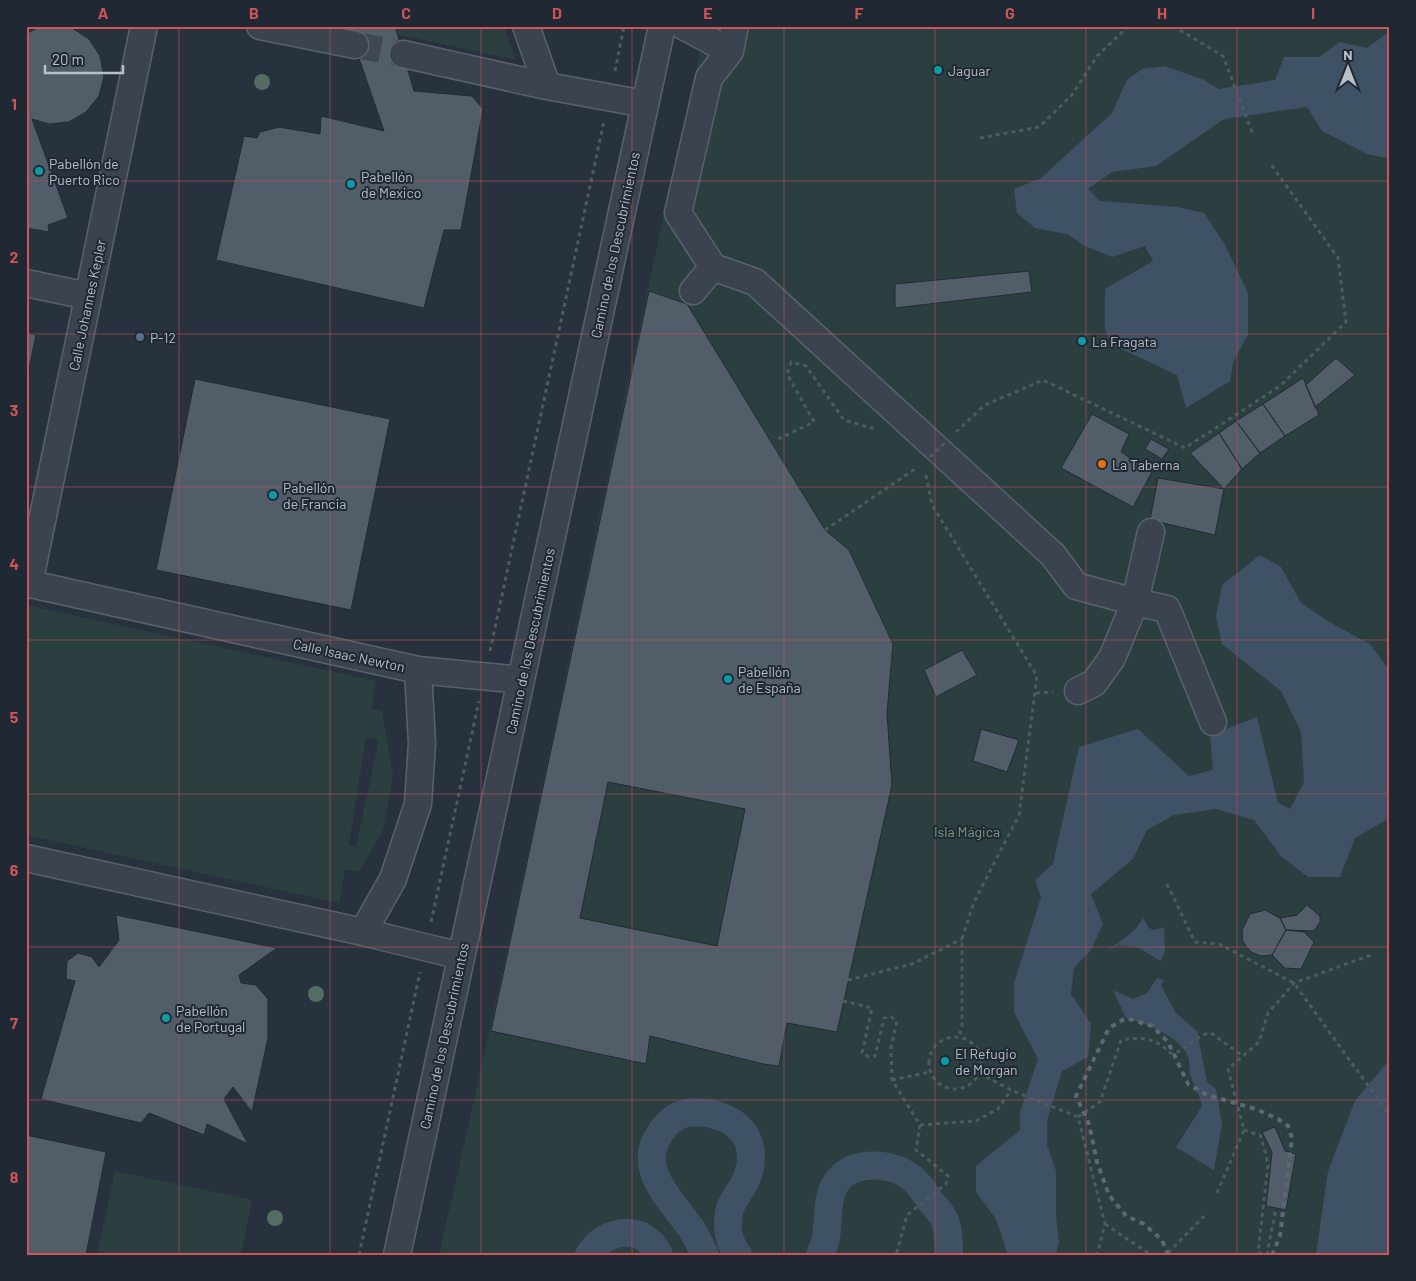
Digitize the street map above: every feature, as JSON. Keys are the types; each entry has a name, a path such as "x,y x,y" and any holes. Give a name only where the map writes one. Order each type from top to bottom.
{"street":[{"name":"Calle Johannes Kepler","path":"28,584 144,26"},
{"path":"260,26 355,45"},
{"path":"526,26 548,86"},
{"name":"Camino de los Descubrimientos","path":"397,1255 662,26"},
{"path":"683,26 730,52"},
{"path":"735,26 730,52 709,78 678,213 713,267 755,282 1053,555 1076,586 1135,602 1167,608 1213,722"},
{"path":"403,54 548,86 645,104"},
{"path":"693,291 713,267"},
{"path":"26,283 88,296"},
{"path":"1078,691 1094,683 1112,658 1135,602 1151,532"},
{"name":"Calle Isaac Newton","path":"28,584 418,670 422,744 418,804 393,879 362,932"},
{"path":"418,670 521,680"},
{"path":"26,858 362,932 461,956"}],"path":[{"path":"616,66 624,26"},
{"path":"980,138 1039,127 1072,95 1097,56 1129,26"},
{"path":"1173,26 1223,56 1252,132"},
{"path":"488,658 603,126"},
{"path":"824,530 930,457 985,405 1042,380 1185,448 1280,386 1346,322 1338,258 1270,163"},
{"path":"778,439 814,422 786,374 791,362 806,366 844,420 880,430"},
{"path":"925,472 932,505 1037,676 1019,815 974,902 962,938 962,1026 959,1037"},
{"path":"429,930 480,692"},
{"path":"1167,884 1195,942 1219,944 1294,983 1390,1116"},
{"path":"848,980 912,964 962,938"},
{"path":"1217,1193 1244,1130 1228,1069 1259,1042 1268,1013 1294,983 1371,954"},
{"path":"359,1255 420,970"},
{"path":"844,1001 872,1008 862,1053 869,1058 875,1056 884,1018 891,1017 897,1021 891,1048 892,1080 920,1124 916,1150 948,1176 946,1184 912,1209 907,1215 896,1255"},
{"path":"1078,1117 1100,1102 1120,1040 1143,1037 1161,1043 1170,1053 1177,1053 1204,1033 1211,1033 1243,1056"},
{"path":"950,1037 959,1037 968,1041 979,1054 979,1073 965,1087 954,1089 944,1086 936,1080 930,1072 929,1063 935,1046 950,1037"},
{"path":"892,1080 930,1072"},
{"path":"979,1073 1011,1090 1078,1117"},
{"path":"920,1124 976,1121 998,1108 1011,1090"},
{"path":"1078,1117 1105,1224 1097,1255"},
{"path":"1244,1130 1261,1136 1268,1165 1257,1254 1268,1254 1276,1208"},
{"path":"1105,1224 1146,1254 1166,1255 1204,1216"}],"green space":[{"path":"358,26 504,26 516,60"},
{"name":"Isla Mágica","path":"706,26 1390,26 1390,1255 439,1255 474,1102 638,333"},
{"path":"26,605 376,681 371,709 382,711 393,775 383,830 360,871 345,870 339,903 26,835","holes":["366,737 379,740 356,847 349,845"]},
{"path":"115,1171 252,1200 241,1255 97,1255"}],"water":[{"path":"1390,31 1390,159 1367,154 1322,131 1307,107 1224,119 1156,166 1112,172 1088,189 1100,201 1177,207 1204,213 1224,243 1248,293 1248,334 1233,363 1230,381 1186,408 1177,375 1111,344 1105,329 1105,289 1153,261 1145,246 1112,257 1085,246 1067,234 1035,228 1017,213 1014,189 1041,178 1112,113 1127,80 1142,69 1165,66 1204,80 1219,89 1275,80 1284,57 1319,57 1340,42 1367,48"},
{"path":"1260,555 1281,567 1301,603 1331,623 1370,644 1390,671 1390,818 1355,838 1340,877 1308,877 1281,856 1254,820 1216,809 1174,815 1147,830 1133,859 1091,894 1103,924 1091,950 1074,968 1071,994 1091,1024 1088,1057 1062,1071 1047,1121 1047,1145 1056,1171 1056,1216 1059,1242 1056,1255 1008,1255 996,1219 976,1192 976,1166 1020,1130 1020,1112 1038,1059 1014,1012 1014,983 1041,897 1035,880 1053,864 1079,747 1138,729 1189,776 1213,770 1210,735 1257,717 1278,803 1290,809 1304,782 1301,732 1281,691 1222,644 1216,617 1222,585"},
{"path":"1143,918 1149,928 1154,930 1164,927 1165,951 1161,961 1137,947 1118,945 1106,952 1132,932"},
{"path":"1157,978 1164,980 1161,986 1176,1013 1197,1031 1207,1082 1216,1089 1222,1124 1214,1170 1176,1147 1202,1106 1191,1077 1188,1057 1178,1043 1170,1037 1142,1023 1126,1018 1113,990 1133,999 1147,993"},
{"path":"1390,1059 1390,1255 1316,1255 1328,1171 1355,1101"}],"building":[{"name":"Pabellón de Puerto Rico","path":"45,26 72,28 89,39 100,56 104,77 99,96 86,112 69,122 49,124 32,119 68,218 48,225 49,232 26,228 26,34"},
{"name":"Pabellón de Mexico","path":"348,26 395,26 414,91 472,96 483,109 461,230 444,230 424,308 216,260 244,136 257,138 260,132 279,127 320,134 321,116 384,131"},
{"path":"1029,271 1032,292 895,308 895,284"},
{"name":"Pabellón de España","path":"649,291 687,304 825,530 849,550 893,644 887,713 892,785 837,1032 787,1023 779,1066 763,1064 650,1036 646,1064 491,1031","holes":["608,782 745,809 717,946 580,918"]},
{"path":"26,333 36,335 26,383"},
{"path":"1336,358 1355,375 1315,407 1306,385"},
{"path":"1303,378 1319,415 1285,436 1263,404"},
{"name":"Pabellón de Francia","path":"195,379 390,419 351,610 156,570"},
{"path":"1263,404 1285,436 1260,453 1236,421"},
{"name":"La Taberna","path":"1092,414 1129,434 1121,452 1152,472 1133,507 1061,468"},
{"path":"1236,421 1260,453 1242,469 1219,433"},
{"path":"1219,433 1242,469 1224,489 1190,453"},
{"path":"1151,439 1169,449 1162,459 1145,449"},
{"path":"1158,478 1224,489 1215,535 1150,520"},
{"path":"962,650 977,675 936,697 924,670"},
{"path":"981,729 1019,740 1007,772 973,761"},
{"path":"1307,905 1320,916 1320,922 1314,931 1286,930 1280,918 1297,915"},
{"path":"1265,910 1280,918 1286,930 1272,955 1261,956 1251,952 1243,942 1242,930 1250,914"},
{"name":"Pabellón de Portugal","path":"116,915 277,948 239,975 241,983 256,985 268,999 268,1038 252,1112 233,1087 224,1099 248,1144 207,1124 204,1135 149,1113 141,1123 41,1099 75,981 66,979 67,961 78,953 92,957 99,967 119,940"},
{"path":"1286,930 1304,932 1314,942 1301,969 1285,968 1272,955"},
{"path":"1275,1127 1285,1151 1296,1154 1286,1210 1266,1206 1272,1152 1262,1132"},
{"path":"26,1135 106,1152 86,1255 26,1255"}],"waterway":[{"path":"705,1255 693,1231 661,1188 652,1164 652,1151 657,1138 664,1128 678,1116 693,1112 710,1113 730,1121 744,1134 751,1151 749,1172 732,1204 728,1218 730,1239 738,1255"},
{"path":"820,1255 824,1246 829,1203 835,1184 850,1171 859,1167 869,1166 889,1167 908,1175 917,1183 944,1218 948,1233 949,1255"},
{"path":"589,1255 604,1239 624,1233 635,1234 644,1238 653,1245 659,1255"}],"tunnel":[{"path":"355,45 403,54"}],"railway":[{"path":"1168,1255 1162,1240 1144,1224 1126,1216 1109,1195 1097,1162 1089,1124 1076,1096 1109,1028 1126,1018 1152,1026 1168,1042 1188,1084 1207,1095 1256,1109 1288,1126 1292,1138 1280,1236 1272,1255"}],"place":[{"name":"Jaguar","path":"938,70"},
{"name":"Pabellón de Puerto Rico","path":"39,171"},
{"name":"Pabellón de Mexico","path":"351,184"},
{"name":"P-12","path":"140,337"},
{"name":"La Fragata","path":"1082,341"},
{"name":"La Taberna","path":"1102,464"},
{"name":"Pabellón de Francia","path":"273,495"},
{"name":"Pabellón de España","path":"728,679"},
{"name":"Pabellón de Portugal","path":"166,1018"},
{"name":"El Refugio de Morgan","path":"945,1061"}]}
